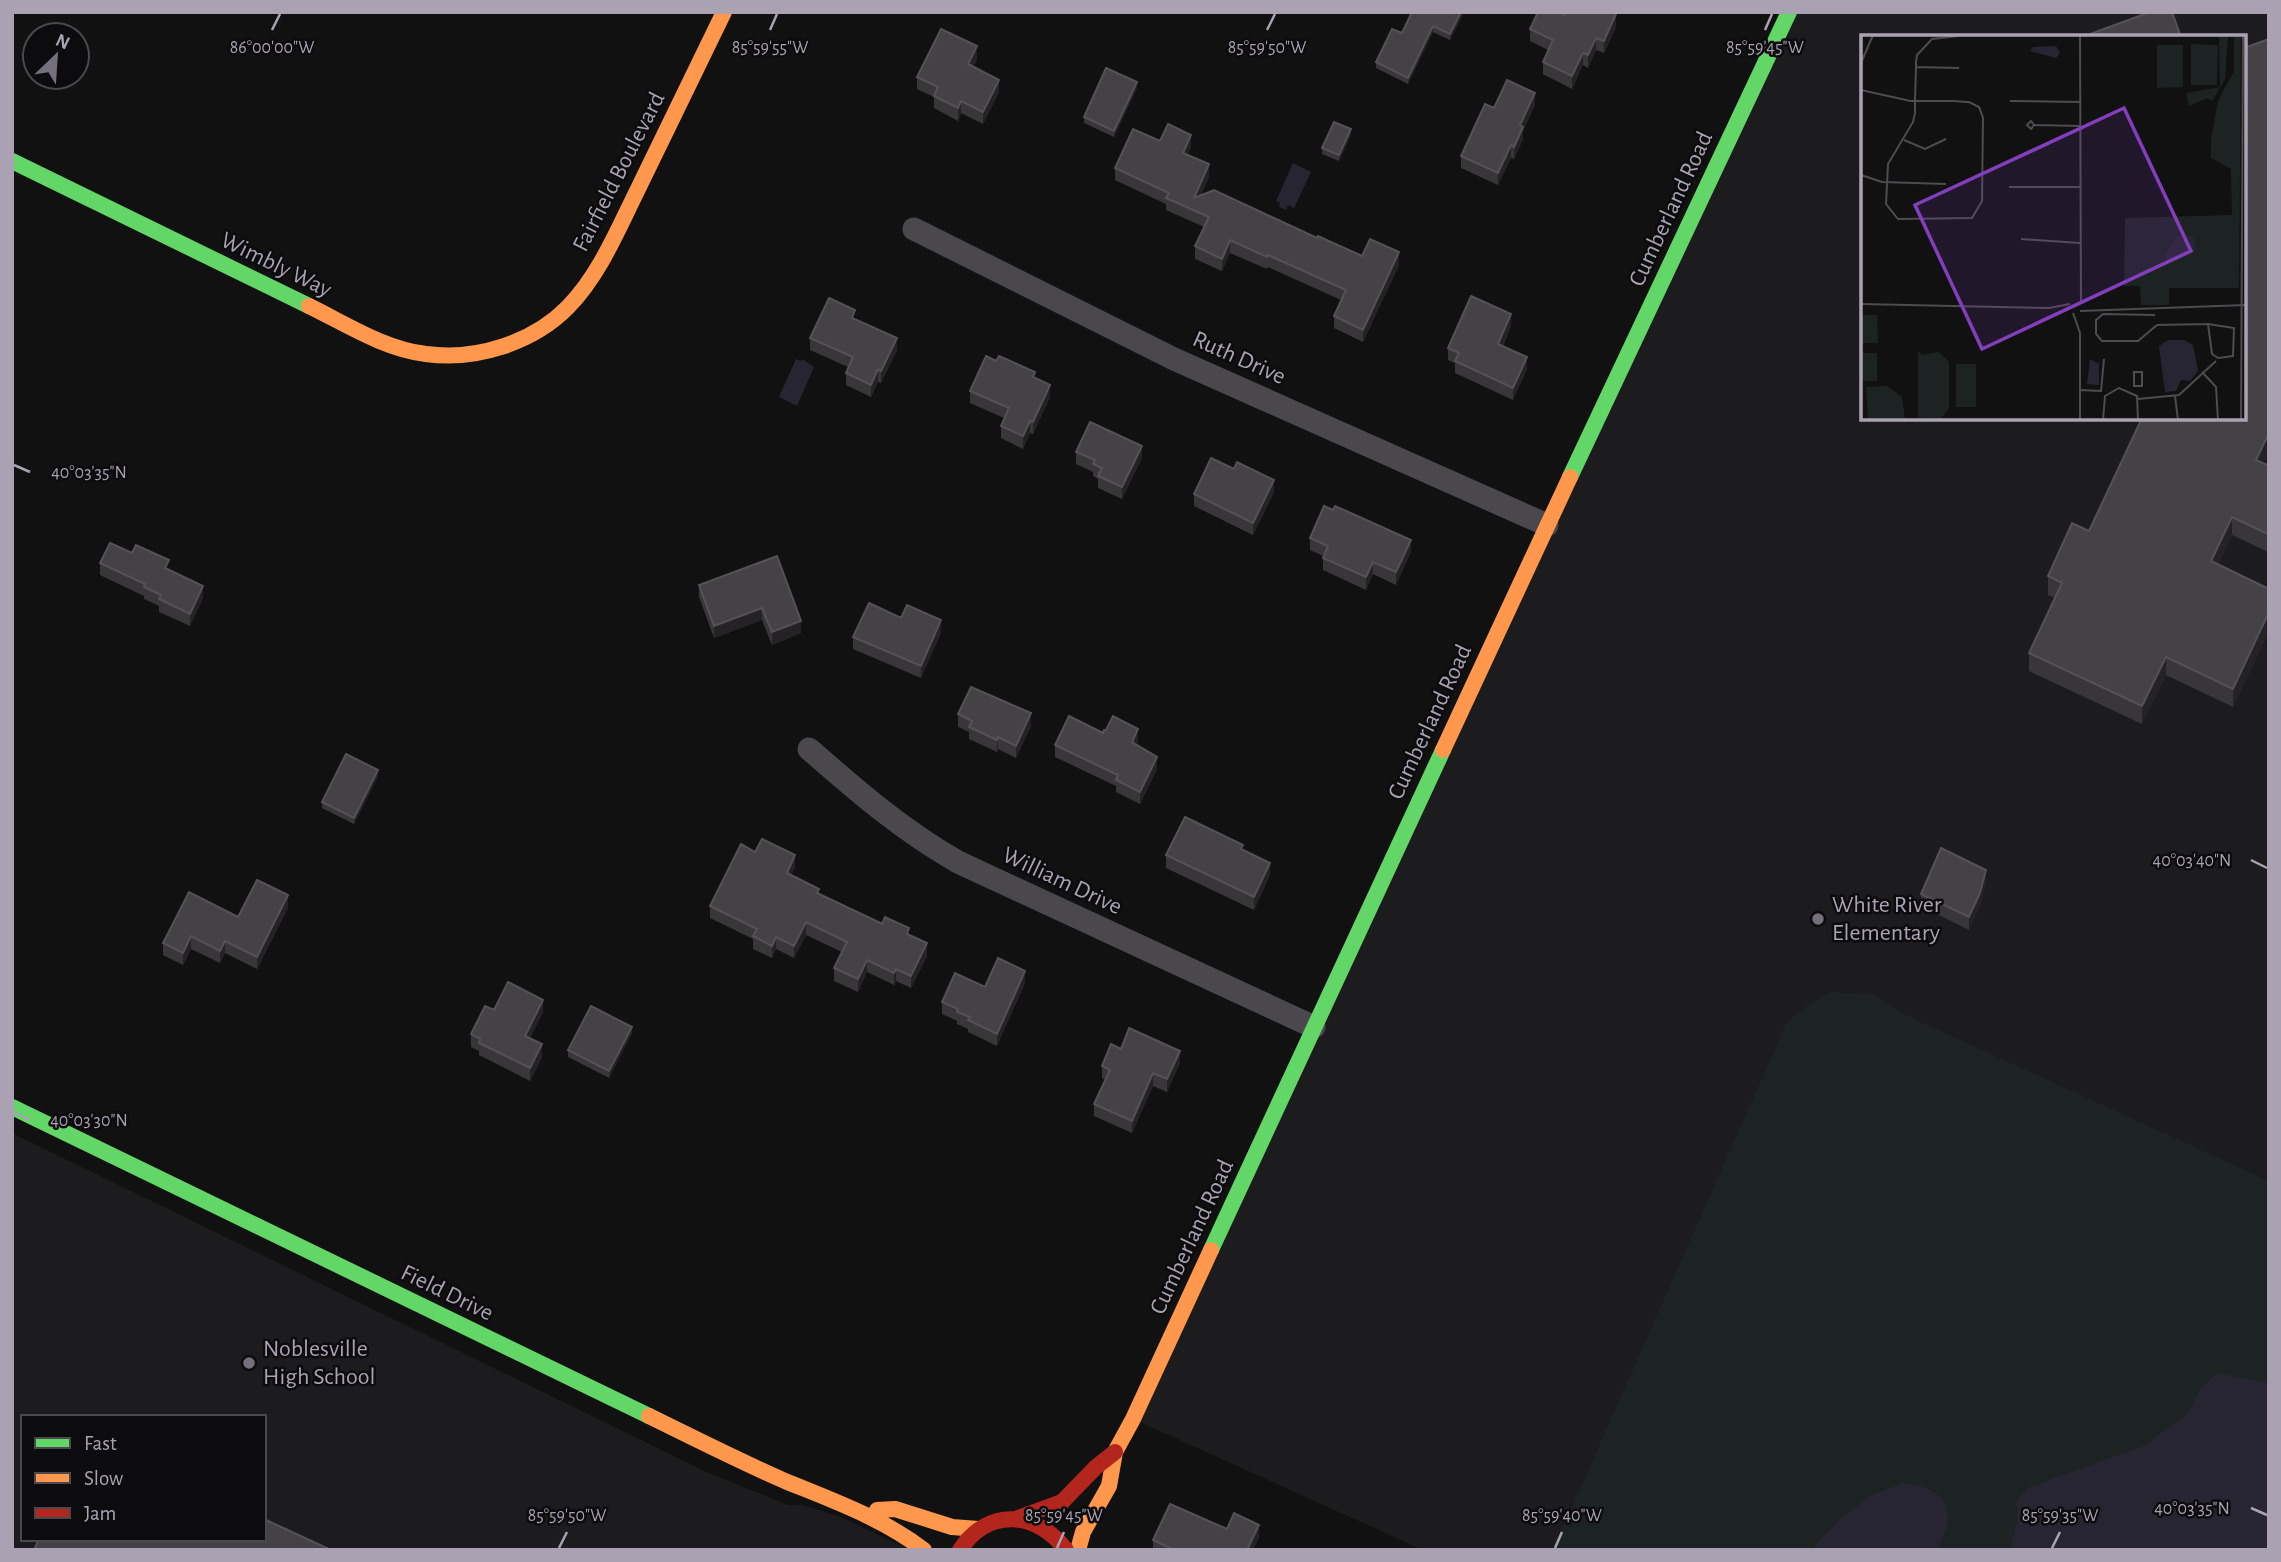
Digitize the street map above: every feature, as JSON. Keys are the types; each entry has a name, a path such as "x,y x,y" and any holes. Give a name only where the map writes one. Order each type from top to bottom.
{"street":[{"name":"Fairfield Boulevard","path":"531,334 568,307 596,271 724,12"},
{"name":"Cumberland Road","path":"1078,1550 1083,1532 1109,1486 1115,1452 1133,1419 1788,12"},
{"name":"Wimbly Way","path":"12,161 382,342 405,350 433,355 458,355 499,347 531,334"},
{"name":"Ruth Drive","path":"914,229 1174,359 1547,525"},
{"name":"William Drive","path":"809,749 873,806 958,862 1314,1027"},
{"name":"Field Drive","path":"12,1107 765,1472 865,1512 905,1534 924,1550"},
{"name":"Cumberland Road","path":"978,1529 997,1520 1018,1518 1062,1503 1096,1467 1115,1452"},
{"path":"865,1512 895,1508 952,1527 978,1529"},
{"path":"1018,1518 1038,1524 1055,1535 1066,1550"},
{"path":"960,1550 963,1543 978,1529"}],"shaded area":[{"name":"White River Elementary","path":"1788,12 2269,12 2269,1550 1423,1550 1133,1419"},
{"path":"1293,163 1311,172 1294,208 1288,205 1286,210 1279,207 1280,203 1276,201"},
{"path":"796,359 802,359 814,367 797,406 779,397"},
{"path":"1830,992 1872,994 1910,1017 2269,1181 2269,1550 1553,1550 1786,1024 1808,1005"},
{"name":"Noblesville High School","path":"12,1133 711,1474 788,1505 802,1505 841,1517 910,1550 12,1550"},
{"path":"2217,1373 2269,1383 2269,1550 2014,1550 2011,1545 2017,1522 2017,1501 2027,1488 2144,1446 2188,1413 2200,1389"},
{"path":"1903,1483 1930,1490 1945,1503 1947,1524 1936,1550 1811,1550 1839,1520 1870,1496"}],"building":[{"path":"1412,12 1461,12 1450,34 1433,26 1408,78 1376,62 1392,29 1402,33"},
{"path":"1538,12 1559,12 1565,15 1566,12 1616,14 1604,41 1596,38 1588,55 1583,53 1572,76 1543,62 1553,40 1530,29"},
{"path":"2150,12 2172,12 2180,35 2088,35"},
{"path":"941,29 977,46 968,64 999,80 983,112 961,101 958,108 934,96 938,87 917,77"},
{"path":"2269,39 2269,433 2256,460 2269,466 2269,533 2232,517 2211,561 2269,589 2269,612 2233,689 2166,657 2142,706 2029,653 2062,583 2048,576 2072,523 2089,531 2141,420 2246,420 2246,47"},
{"path":"1106,68 1137,82 1114,131 1084,117"},
{"path":"1507,80 1535,93 1520,125 1523,127 1514,147 1511,145 1498,173 1461,156 1485,104 1494,108"},
{"path":"1334,122 1351,129 1339,155 1322,148"},
{"path":"1168,124 1191,135 1183,153 1209,164 1194,198 1214,190 1362,256 1370,239 1399,252 1363,330 1334,316 1346,290 1230,240 1222,259 1195,246 1209,217 1166,198 1169,193 1115,168 1133,129 1160,141"},
{"path":"1471,296 1511,314 1498,344 1527,357 1513,388 1455,361 1459,353 1448,348"},
{"path":"829,298 855,310 852,318 897,338 871,385 846,373 853,357 810,338"},
{"path":"986,356 996,361 999,356 1035,372 1033,377 1050,385 1033,422 1030,421 1023,436 1001,426 1009,408 970,391"},
{"path":"1090,422 1142,446 1122,487 1098,476 1102,468 1093,464 1095,460 1076,452"},
{"path":"1211,458 1234,469 1237,462 1274,480 1253,523 1194,494"},
{"path":"1324,506 1333,510 1335,506 1411,540 1396,572 1373,562 1366,577 1323,558 1328,546 1310,538"},
{"path":"110,543 132,553 136,545 169,560 165,568 203,586 190,614 159,599 161,595 144,587 145,584 100,563"},
{"path":"777,556 801,621 772,632 762,608 714,626 699,585"},
{"path":"869,603 901,618 907,605 941,620 921,666 853,637"},
{"path":"971,687 1031,713 1016,746 969,727 972,721 958,714"},
{"path":"1069,716 1103,733 1113,716 1138,729 1132,742 1157,757 1140,792 1116,780 1118,775 1055,745"},
{"path":"346,754 378,770 354,818 322,802"},
{"path":"1185,817 1243,845 1241,849 1270,863 1254,897 1166,855"},
{"path":"762,839 795,855 787,873 819,889 817,893 882,924 885,917 909,928 907,934 927,943 911,976 896,969 894,973 867,960 858,979 834,968 847,942 806,922 794,946 776,937 772,946 753,936 757,929 710,906 741,844 755,852"},
{"path":"1941,848 1986,870 1980,893 1969,917 1921,894"},
{"path":"257,880 288,895 257,957 225,941 220,951 191,936 183,953 163,943 189,892 238,917"},
{"path":"998,958 1025,971 997,1034 968,1020 970,1017 942,1002 955,973 985,987"},
{"path":"508,982 543,1000 525,1036 542,1044 530,1068 479,1043 480,1039 471,1034 485,1006 494,1010"},
{"path":"591,1006 632,1027 609,1071 568,1050"},
{"path":"1129,1028 1180,1051 1167,1079 1153,1073 1132,1121 1094,1104 1110,1070 1102,1066 1111,1044 1121,1049"},
{"path":"1170,1504 1227,1529 1234,1513 1259,1525 1247,1550 1174,1550 1153,1540"},
{"path":"266,1520 331,1550 34,1550 38,1541 266,1541"}],"traffic: fast":[{"path":"1570,477 1789,12"},
{"path":"12,161 309,306"},
{"path":"1211,1250 1443,750"},
{"path":"12,1107 649,1416"}],"traffic: slow":[{"path":"309,306 395,347 426,354 464,355 502,347 521,340 554,320 590,280 608,251 724,12"},
{"path":"1443,750 1570,477"},
{"path":"1078,1550 1083,1532 1109,1486 1115,1452 1211,1250"},
{"path":"649,1416 768,1473 874,1519 924,1550"},
{"path":"877,1510 895,1509 952,1527 978,1529"}],"traffic: jam":[{"path":"1018,1518 1062,1502 1096,1467 1115,1452"},
{"path":"960,1550 971,1536 984,1526 1013,1519 1041,1528 1066,1550"}],"place":[{"name":"White River Elementary","path":"1818,919"},
{"name":"Noblesville High School","path":"249,1363"}]}
